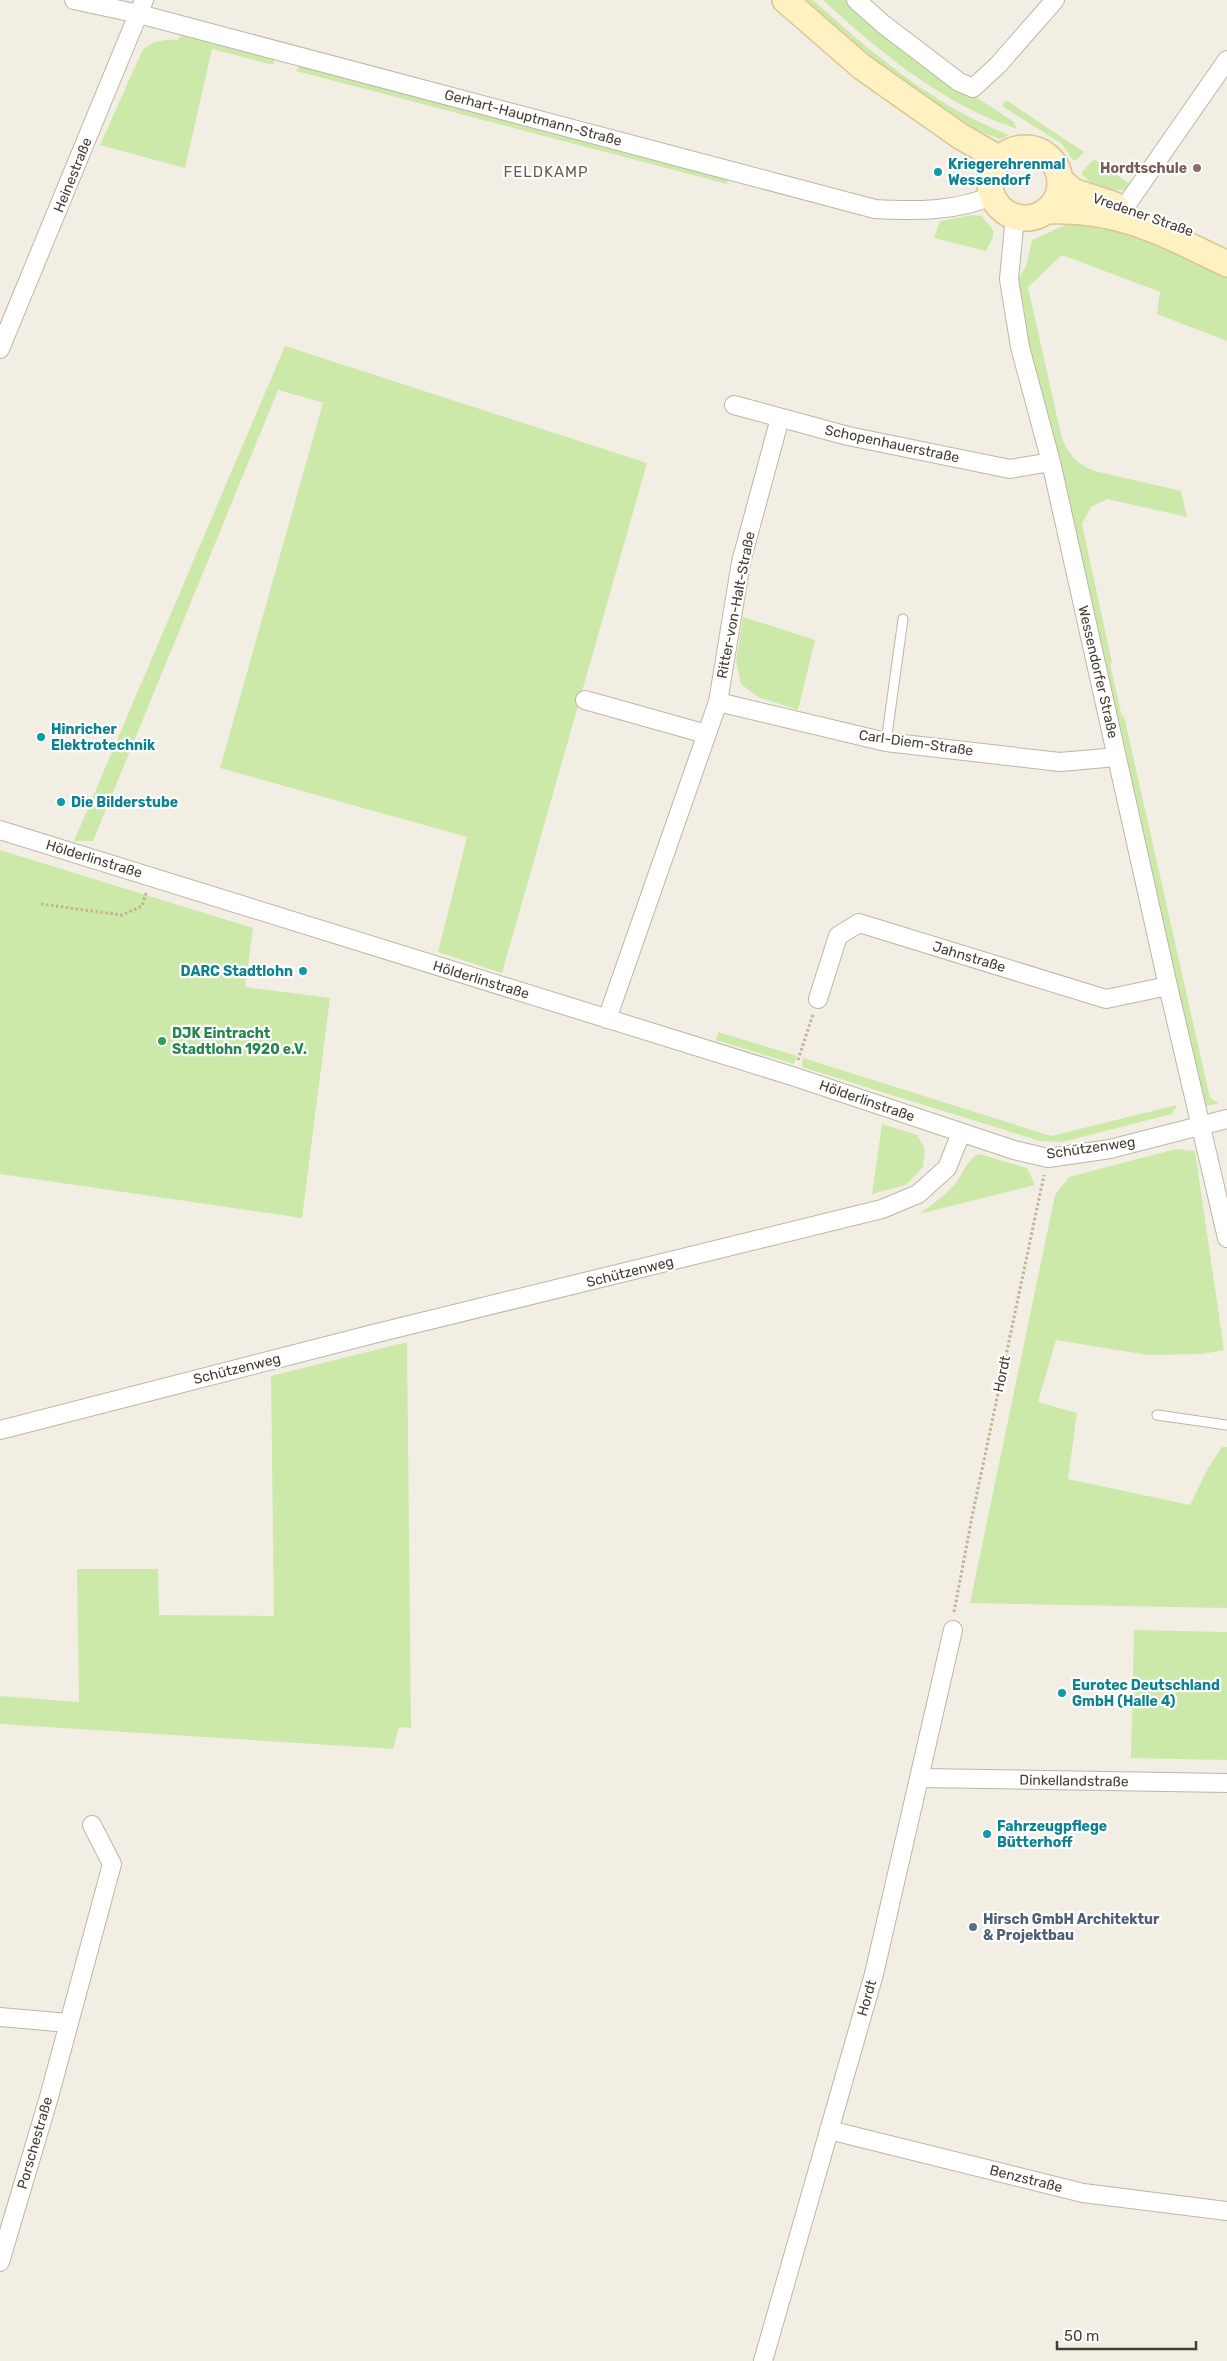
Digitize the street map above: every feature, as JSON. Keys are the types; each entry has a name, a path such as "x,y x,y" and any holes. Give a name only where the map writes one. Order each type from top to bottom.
{"street":[{"name":"Gerhart-Hauptmann-Straße","path":"74,0 141,7 875,209 918,211 979,201 993,195"},
{"path":"785,0 862,68 960,136 1000,160"},
{"path":"856,0 883,24 952,77 973,88 993,70 1055,0"},
{"name":"Heinestraße","path":"0,349 141,7"},
{"path":"1121,213 1227,60"},
{"path":"1020,148 1031,148 1044,153 1051,159 1057,167 1060,180 1060,187 1054,204 1046,211 1028,218 1015,216 1004,211 993,195 991,176 1000,160 1009,152 1020,148"},
{"name":"Vredener Straße","path":"1060,180 1073,191 1227,264"},
{"name":"Vredener Straße","path":"1046,211 1065,210 1121,213 1173,223 1227,249"},
{"name":"Wessendorfer Straße","path":"1015,216 1009,278 1020,347 1051,462 1168,986 1227,1238"},
{"name":"Schopenhauerstraße","path":"734,405 848,436 1010,470 1051,462"},
{"name":"Ritter-von-Halt-Straße","path":"607,1018 718,702 741,562 780,418"},
{"path":"585,700 706,734"},
{"name":"Carl-Diem-Straße","path":"718,702 886,742 1060,762 1117,757"},
{"name":"Hölderlinstraße","path":"0,830 792,1076 961,1133"},
{"name":"Jahnstraße","path":"818,999 838,936 859,923 1106,999 1168,986"},
{"name":"Schützenweg","path":"0,1430 330,1345 882,1209 918,1194 947,1168 961,1133 1048,1158 1110,1149 1227,1119"},
{"name":"Hordt","path":"763,2361 874,1974 953,1630"},
{"name":"Dinkellandstraße","path":"920,1778 1227,1783"},
{"name":"Porschestraße","path":"0,2262 49,2097 112,1864 92,1825"},
{"path":"0,2017 68,2022"},
{"name":"Benzstraße","path":"829,2130 1083,2193 1227,2211"}],"lane":[{"path":"886,742 903,619"},
{"path":"1157,1415 1227,1425"}],"path":[{"path":"41,904 122,915 142,906 152,877"},
{"path":"792,1076 818,999"},
{"name":"Hordt","path":"954,1611 1048,1158"}],"green space":[{"path":"803,0 813,0 881,58 930,94 981,123 1009,135 1000,139 972,128 920,97 872,60"},
{"path":"823,0 845,0 926,64 1014,122 1017,129 963,106 938,91 890,58"},
{"path":"182,34 275,54 273,65 212,49 185,168 100,145 143,49 159,41 177,40"},
{"path":"303,61 728,179 727,184 296,71"},
{"path":"1006,100 1084,152 1076,161 1073,160 1062,144 1002,106"},
{"path":"1094,159 1130,184 1125,190 1101,187 1089,181 1081,173"},
{"path":"972,215 982,216 993,230 993,237 986,251 934,238 940,221"},
{"path":"1068,224 1090,225 1130,235 1150,242 1227,277 1227,341 1157,314 1160,292 1062,255 1028,287 1062,439 1068,450 1075,459 1089,469 1181,491 1187,517 1107,499 1091,507 1082,524 1112,663 1110,664 1122,717 1124,716 1210,1098 1219,1103 1207,1106 1201,1098 1027,340 1018,279 1026,266 1032,240"},
{"path":"285,346 647,463 502,973 438,952 467,837 220,768 323,403 353,411 278,390 93,841 74,841"},
{"path":"743,617 815,640 798,710 758,697 741,684 736,661"},
{"name":"DJK Eintracht Stadtlohn 1920 e.V.","path":"0,850 253,928 245,987 330,998 302,1218 0,1174"},
{"path":"718,1032 797,1056 794,1064 716,1040"},
{"path":"803,1058 1051,1136 1177,1105 1172,1114 1062,1142 1040,1141 802,1067"},
{"path":"882,1124 917,1135 925,1149 923,1167 906,1185 872,1194"},
{"path":"1176,1149 1195,1151 1224,1350 1202,1354 1148,1355 1056,1340 1038,1402 1077,1413 1068,1479 1190,1505 1208,1468 1222,1447 1227,1447 1227,1608 970,1603 1055,1195 1069,1177"},
{"path":"979,1154 1027,1168 1035,1185 919,1214 955,1184 968,1163"},
{"path":"407,1342 411,1728 399,1727 393,1749 0,1724 0,1696 79,1702 77,1569 158,1569 159,1615 274,1616 271,1376"},
{"path":"1134,1630 1227,1632 1227,1760 1131,1758"}],"place":[{"name":"Hordtschule","path":"1197,168"},
{"name":"Kriegerehrenmal Wessendorf","path":"938,172"},
{"name":"Hinricher Elektrotechnik","path":"41,737"},
{"name":"Die Bilderstube","path":"61,802"},
{"name":"DARC Stadtlohn","path":"303,971"},
{"name":"DJK Eintracht Stadtlohn 1920 e.V.","path":"162,1041"},
{"name":"Eurotec Deutschland GmbH (Halle 4)","path":"1062,1693"},
{"name":"Fahrzeugpflege Bütterhoff","path":"987,1834"},
{"name":"Hirsch GmbH Architektur & Projektbau","path":"973,1927"}],"district":[{"name":"FELDKAMP","path":"546,172"}]}
